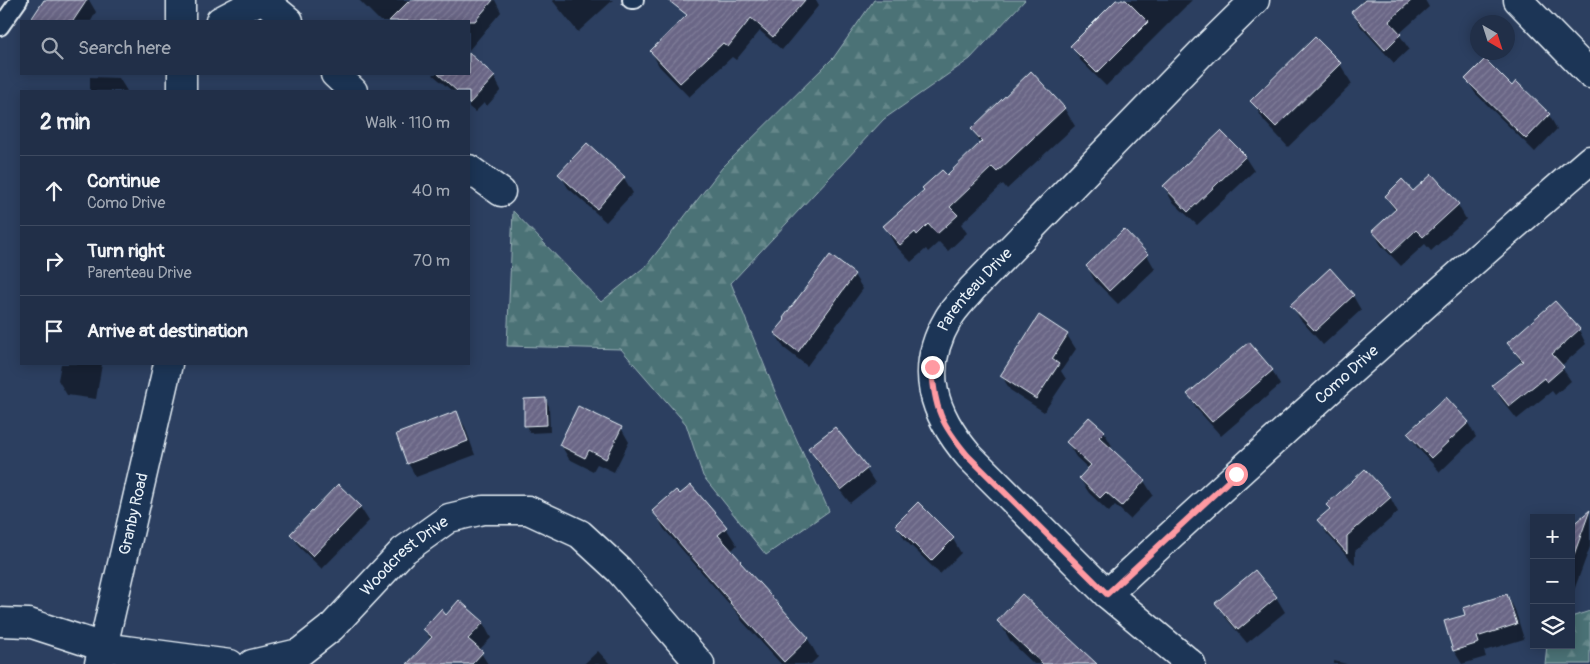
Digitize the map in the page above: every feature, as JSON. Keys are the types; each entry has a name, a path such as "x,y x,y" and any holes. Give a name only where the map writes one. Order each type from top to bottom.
{"street":[{"path":"181,0 182,20"},
{"path":"222,20 260,0 274,8 287,20"},
{"name":"Parenteau Drive","path":"1191,664 1107,594 968,456 953,438 941,417 933,393 932,367 938,340 948,318 972,289 1198,56 1255,0"},
{"path":"1518,0 1590,74"},
{"path":"182,75 182,90"},
{"path":"336,75 352,90"},
{"name":"Como Drive","path":"1107,594 1236,474 1479,256 1590,160"},
{"path":"470,171 501,192"},
{"name":"Granby Road","path":"101,656 168,365"},
{"name":"Woodcrest Drive","path":"252,664 300,653 332,627 403,551 449,518 483,510 528,510 580,534 619,570 700,664"},
{"path":"0,622 29,623 101,656 230,664"}],"lane":[{"path":"0,27 19,0"}],"green space":[{"path":"874,0 1025,0 970,59 884,119 731,283 776,394 829,511 766,555 703,476 686,424 621,349 507,346 513,211 601,302 647,265 722,168 834,57"},
{"path":"1590,611 1590,664 1545,664 1547,649 1575,649 1575,616"}],"building":[{"path":"44,0 87,0 74,20 31,20"},
{"path":"410,0 493,0 475,21 390,20"},
{"path":"668,0 805,0 773,37 751,18 728,47 723,43 680,83 650,51 687,15"},
{"path":"1116,0 1126,0 1148,22 1097,73 1070,46"},
{"path":"1365,0 1412,0 1389,21 1401,34 1385,50 1351,12"},
{"path":"1315,37 1341,63 1276,127 1250,101"},
{"path":"470,54 495,76 470,103 470,90 456,90 439,75 470,75"},
{"path":"1486,60 1512,86 1516,81 1550,114 1526,139 1465,79"},
{"path":"1031,71 1065,108 997,172 992,167 950,207 958,215 937,234 928,224 917,235 915,232 900,245 883,226 924,190 922,188 942,170 947,175 982,141 971,129"},
{"path":"1221,131 1246,156 1188,212 1163,186"},
{"path":"587,143 625,177 597,209 558,174"},
{"path":"1432,174 1459,204 1423,237 1416,230 1392,253 1372,231 1396,209 1385,196 1402,179 1413,191"},
{"path":"1124,229 1148,254 1109,291 1086,266"},
{"path":"830,255 855,274 798,352 774,333"},
{"path":"1330,268 1354,295 1315,331 1290,305"},
{"path":"1555,301 1580,329 1552,354 1564,367 1547,382 1544,378 1509,406 1492,385 1523,361 1507,343"},
{"path":"1039,315 1068,334 1052,359 1059,364 1036,399 1000,376"},
{"path":"1249,342 1273,370 1212,422 1187,394"},
{"path":"1446,397 1469,422 1431,458 1407,433"},
{"path":"546,398 547,425 524,426 524,399"},
{"path":"578,406 622,427 606,459 589,450 585,458 559,445"},
{"path":"457,411 468,441 407,464 396,434"},
{"path":"1089,417 1105,431 1099,437 1145,480 1122,506 1106,492 1100,498 1079,478 1091,465 1066,442"},
{"path":"835,427 868,468 841,490 808,448"},
{"path":"1365,469 1391,497 1347,536 1347,553 1317,520 1330,509 1326,505"},
{"path":"338,484 361,506 313,556 290,534"},
{"path":"691,485 727,527 718,535 809,638 784,662 730,603 652,511 676,490 680,494"},
{"path":"918,502 954,538 931,561 895,525"},
{"path":"1590,510 1575,552 1575,523"},
{"path":"1255,570 1277,597 1238,630 1215,603"},
{"path":"1022,594 1097,664 1043,664 997,621"},
{"path":"1507,594 1517,624 1477,637 1479,643 1453,651 1444,621 1465,615 1463,608"},
{"path":"459,600 484,622 468,639 483,652 472,664 407,664 432,637 423,629 441,609 446,615"}],"route":[{"path":"932,367 933,393 941,417 953,438 968,456 1107,594 1236,474"}]}
